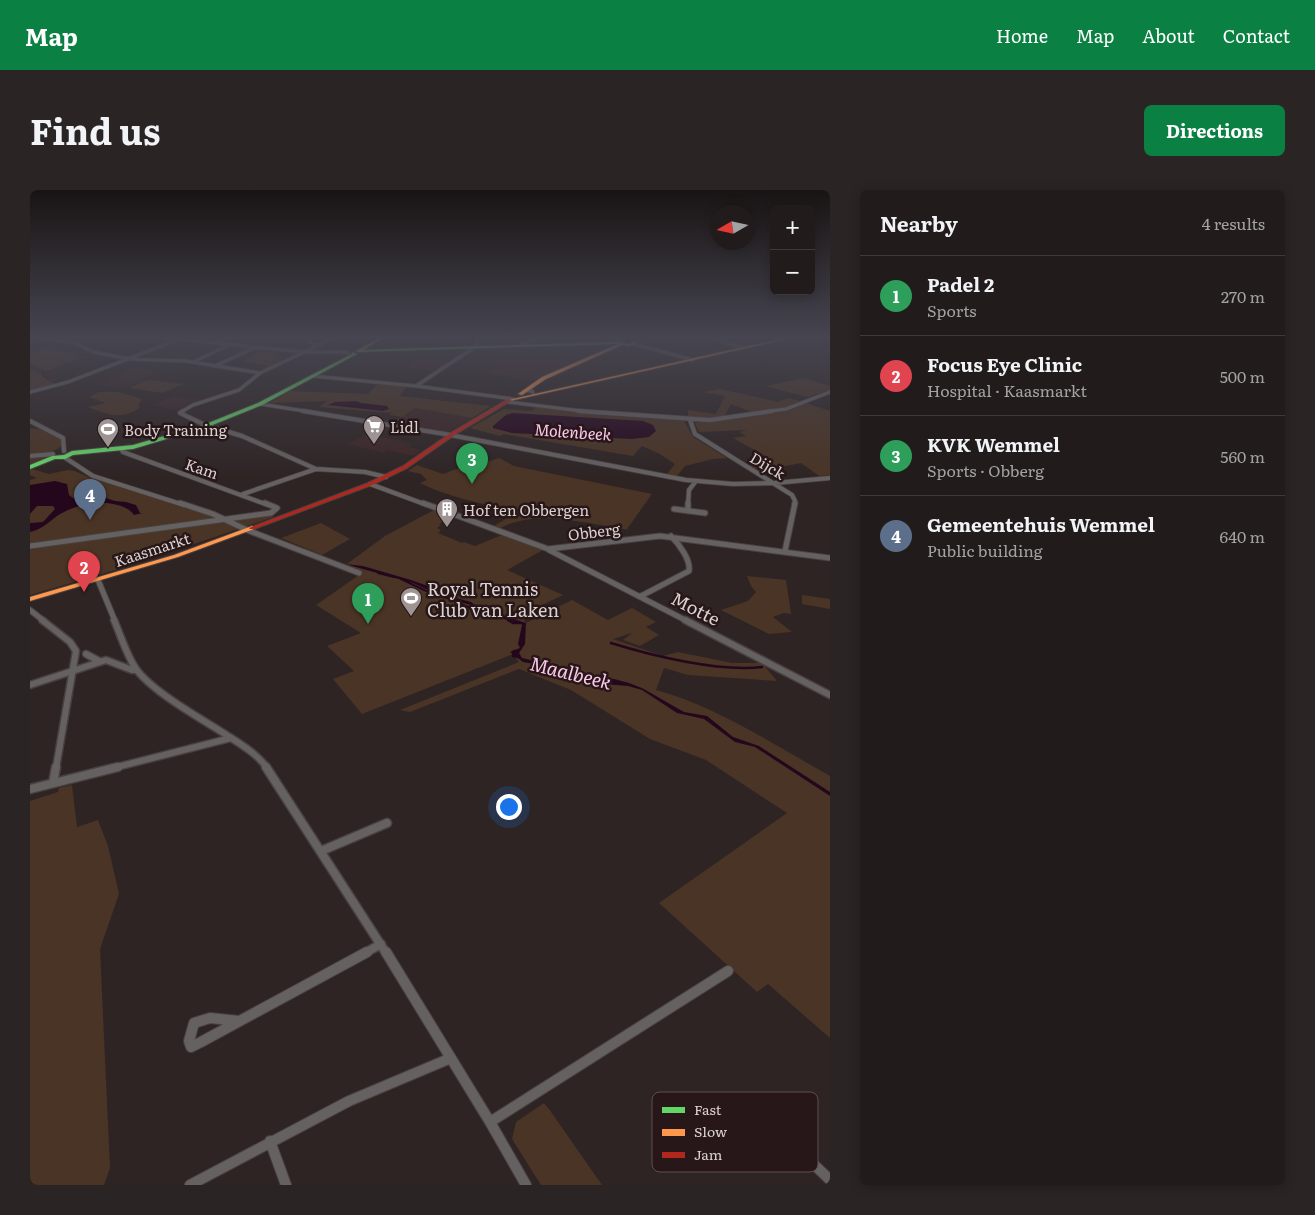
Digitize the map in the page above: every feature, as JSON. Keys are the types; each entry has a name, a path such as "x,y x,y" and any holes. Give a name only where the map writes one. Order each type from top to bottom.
{"main road":[{"path":"30,467 54,456 121,449 150,443 208,425 260,404 296,384"},
{"name":"Kaasmarkt","path":"30,599 176,556 370,484 405,467 451,436 511,400 527,393 537,384"},
{"path":"527,393 570,384"}],"street":[{"path":"30,392 62,384"},
{"path":"246,384 239,390 200,402 181,412 208,425 242,436 316,469 365,472 386,477"},
{"path":"400,384 586,412 690,420 724,419 786,408 830,392"},
{"path":"260,404 451,436 696,481 733,484 775,483 830,478"},
{"name":"Dijck","path":"690,420 695,434 703,440 792,495 795,502 784,551"},
{"path":"30,421 63,438 67,454 93,476 163,496 359,573"},
{"name":"Kam","path":"121,449 123,452 276,506 276,510 270,513 225,520"},
{"path":"30,456 54,456"},
{"path":"243,494 316,469"},
{"path":"688,511 690,490 696,481"},
{"name":"Obberg","path":"370,484 548,549 671,536 830,558"},
{"path":"674,509 705,513"},
{"path":"30,546 225,520"},
{"path":"641,596 689,571 690,567 687,560 676,540 671,536"},
{"name":"Motte","path":"548,549 830,695"},
{"path":"98,580 127,652 137,670 166,696 231,738 262,762 380,944 490,1122 526,1185"},
{"path":"30,610 70,642 76,650 53,783"},
{"path":"86,654 99,661"},
{"path":"30,685 106,660 132,670 137,670"},
{"path":"30,789 231,738"},
{"path":"320,852 387,823"},
{"path":"239,1021 209,1017 201,1019 194,1023 189,1041 191,1047 239,1021 380,944"},
{"path":"490,1122 728,971"},
{"path":"190,1185 270,1141 349,1101 451,1058"},
{"path":"270,1141 286,1185"},
{"path":"818,1168 830,1180"}],"shaded area":[{"path":"30,384 53,384 30,390"},
{"path":"96,384 134,384 128,388 94,385"},
{"path":"137,384 183,384 162,393 130,388"},
{"path":"378,384 392,384 407,386 400,396 491,406 472,418 415,408 402,417 390,415 391,413 319,407 327,401 270,403 290,391 368,394"},
{"path":"825,384 830,386 830,390 807,397 765,386"},
{"path":"720,389 778,402 788,398 800,401 805,399 794,404 780,409 766,412 751,411 731,404 724,417 688,419 688,410 716,414 725,396 703,392"},
{"path":"99,392 118,392 142,399 138,405 140,407 128,414 114,415 88,407 106,403 89,397"},
{"path":"174,396 204,400 176,410 151,405"},
{"path":"805,403 830,411 830,475 819,476 801,463 759,471 748,465 772,460 733,438 746,436 740,432 747,430 699,432 695,423 737,419 790,409"},
{"path":"536,407 601,415 684,421 693,437 727,458 713,459 685,466 677,476 667,474 675,464 660,454 642,446 633,456 504,434 500,436 470,428 504,409 532,411"},
{"path":"414,408 472,418 447,432 391,424"},
{"path":"30,428 39,429 62,440 61,447 49,453 48,457 30,464"},
{"path":"368,434 413,444 409,447 422,450 413,456 388,450 384,453 346,444"},
{"path":"476,458 490,461 499,458 514,466 652,494 627,529 630,530 562,519 529,519 498,529 492,527 516,513 455,497 420,483 427,480 421,474 408,471 417,465 443,474 470,464"},
{"path":"30,470 49,474 68,470 75,471 205,514 222,522 269,515 274,517 129,566 30,595 30,480 37,478 30,475"},
{"path":"434,510 452,516 439,524 441,525 437,528 441,530 438,533 462,543 475,546 502,535 543,550 507,570 563,595 521,615 526,623 572,600 608,620 632,608 656,622 646,627 659,635 640,646 623,640 632,633 613,639 663,656 678,652 732,663 762,663 777,681 688,675 664,668 656,690 723,716 830,776 830,1038 768,984 757,992 659,903 787,813 706,760 650,739 571,690 519,669 410,712 400,710 519,662 513,654 362,714 333,679 354,671 327,646 361,633 316,605 362,573 344,566 385,536"},
{"path":"321,523 350,539 322,555 281,538"},
{"path":"747,576 786,580 791,614 784,613 773,617 792,632 769,634 721,610 748,601 756,592"},
{"path":"802,595 830,599 830,609 802,604"},
{"path":"72,785 77,827 98,820 108,846 119,894 100,949 110,1168 104,1185 30,1185 30,801 58,792 59,788"},
{"path":"544,1103 602,1185 541,1185 512,1139 516,1122"}],"water":[{"path":"356,401 387,406 389,409 383,411 328,405 335,402"},
{"name":"Molenbeek","path":"513,413 643,421 653,425 656,431 649,437 632,439 512,433 493,428 506,415"},
{"path":"55,481 67,484 69,495 73,498 103,497 136,505 140,513 143,513 134,515 128,509 119,506 106,503 91,503 70,509 30,532 30,523 43,522 55,509 53,506 37,506 30,514 30,485"},
{"path":"345,564 363,566 411,580 445,595 471,602 479,608 526,623 525,644 519,653 522,658 583,672 595,677 629,683 642,688 684,712 707,716 733,737 759,746 830,792 830,796 755,747 735,742 704,719 677,713 642,690 628,686 604,684 562,669 523,662 510,652 520,648 518,644 521,624 478,611 471,605 445,598 413,583"}],"waterway":[{"name":"Maalbeek","path":"378,573 394,577"},
{"name":"Maalbeek","path":"401,579 430,593 448,598"},
{"name":"Maalbeek","path":"454,599 465,606 495,615"},
{"name":"Maalbeek","path":"505,618 510,621"},
{"name":"Maalbeek","path":"508,620 513,623 520,623"},
{"path":"611,643 686,662 726,667 762,667"},
{"name":"Maalbeek","path":"514,651 513,656 519,657"}],"traffic: fast":[{"path":"30,467 54,457 65,457 72,453 133,447 208,425 260,404 297,384"}],"traffic: slow":[{"path":"520,394 534,384"},
{"path":"510,400 580,384"},
{"path":"30,599 176,556 252,528"}],"traffic: jam":[{"path":"252,528 370,484 405,467 454,433 510,400"}],"place":[{"name":"Lidl","path":"374,445"},
{"name":"Body Training","path":"108,448"},
{"name":"KVK Wemmel","path":"472,484"},
{"name":"Gemeentehuis Wemmel","path":"90,520"},
{"name":"Hof ten Obbergen","path":"447,528"},
{"name":"Focus Eye Clinic","path":"84,592"},
{"name":"Royal Tennis Club van Laken","path":"411,617"},
{"name":"Padel 2","path":"368,624"}]}
